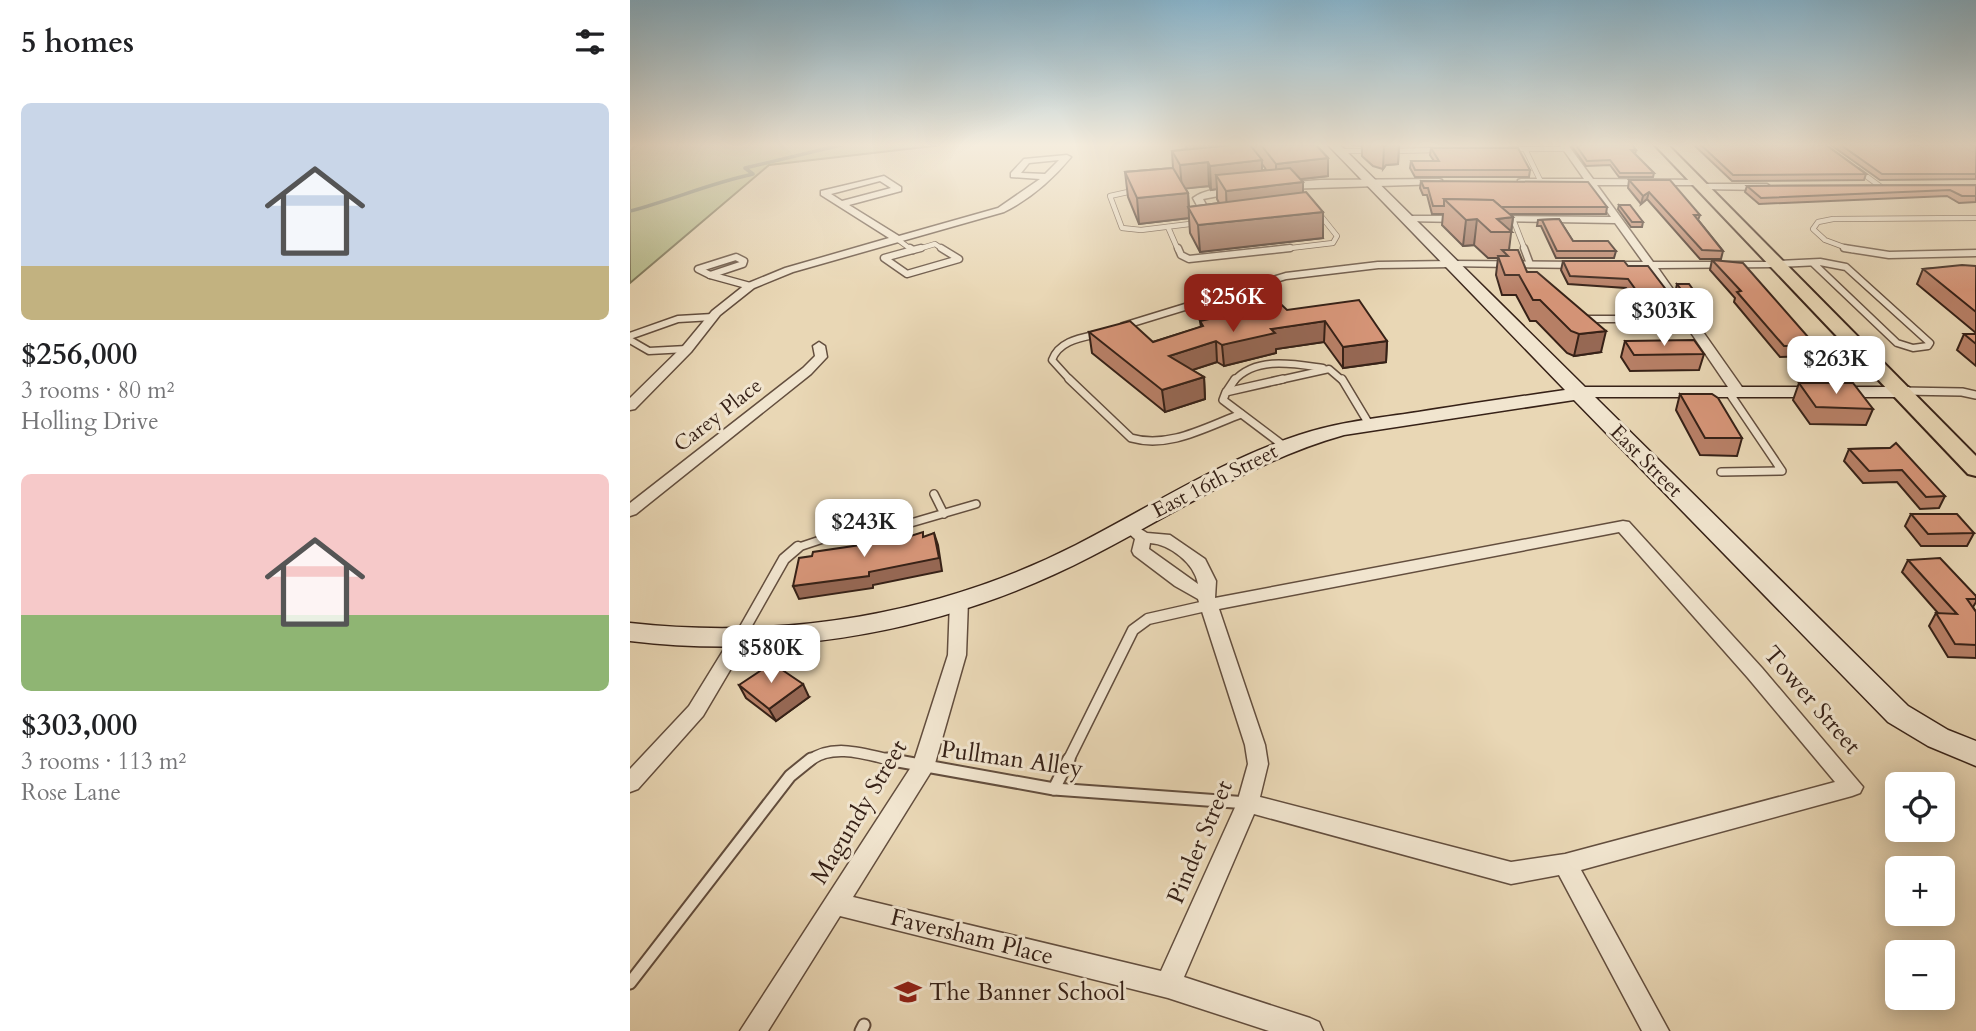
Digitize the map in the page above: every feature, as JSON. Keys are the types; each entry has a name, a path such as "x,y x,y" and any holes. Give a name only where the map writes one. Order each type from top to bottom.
{"main road":[{"name":"East Street","path":"1380,193 1898,714 1938,738 1976,754"},
{"path":"1708,193 1976,469"},
{"name":"East 16th Street","path":"630,632 657,637 740,638 860,625 959,601 1136,532 1236,467 1284,446 1314,436 1369,424 1577,392 1902,391"}],"street":[{"path":"824,193 897,239"},
{"path":"840,204 882,193"},
{"path":"632,403 687,349 713,317 750,286 789,270 1001,210 1028,193"},
{"path":"1210,222 1198,198 1211,193"},
{"path":"1598,193 1689,319 1732,390"},
{"path":"1406,219 1473,219"},
{"path":"1486,219 1616,220"},
{"path":"1452,264 1588,265"},
{"path":"1601,265 1776,264"},
{"name":"Carey Place","path":"630,511 807,371 821,356 819,346"},
{"name":"Tower Street","path":"1208,600 1623,526 1755,673 1852,787 1565,864 1511,873 1248,803"},
{"path":"1136,532 1140,551 1208,600"},
{"name":"Pinder Street","path":"1136,532 1164,539 1199,563 1207,581 1208,600 1258,755 1248,803 1168,985"},
{"name":"Magundy Street","path":"753,1031 923,767 957,654 959,601"},
{"path":"630,783 696,711 740,638"},
{"path":"1565,864 1656,1031"},
{"name":"Faversham Place","path":"835,904 1168,985 1310,1031"}],"lane":[{"path":"1116,193 1110,196 1120,225 1132,230 1223,220"},
{"path":"1168,227 1181,255 1189,259 1333,243 1338,236 1310,201"},
{"path":"1304,212 1317,211"},
{"path":"1975,254 1861,251 1828,241 1816,233 1814,225 1833,219 1976,218"},
{"path":"1513,219 1530,264"},
{"path":"897,239 913,250 935,244 959,258 907,274 884,258 913,250"},
{"path":"1854,257 1861,251"},
{"path":"709,275 744,261 736,257 698,268 709,275 721,281 750,286"},
{"path":"1776,264 1813,263 1842,263 1930,343 1928,346 1913,348 1897,343 1813,263"},
{"path":"1121,326 1286,276 1378,265 1452,264"},
{"path":"1201,302 1210,311"},
{"path":"630,338 678,319 713,317"},
{"path":"1571,319 1689,319"},
{"path":"1108,330 1068,343 1057,350 1052,360 1055,366 1131,438 1156,443 1170,441 1241,414"},
{"path":"630,338 649,351 687,349"},
{"path":"1284,446 1223,400 1240,374 1272,364 1286,363 1329,369 1339,375 1369,424"},
{"path":"1226,392 1329,369"},
{"path":"1721,472 1782,471 1732,390"},
{"path":"1902,391 1962,392 1976,395"},
{"path":"934,494 944,514"},
{"path":"740,638 784,559 799,546 823,539 897,527 976,504"},
{"path":"1054,789 1133,630 1148,619 1208,600"},
{"name":"Pullman Alley","path":"630,984 790,776 806,761 824,753 843,750 923,767 1054,789 1248,803"}],"green space":[{"path":"630,193 736,193 630,283"}],"building":[{"path":"1135,193 1187,193 1137,198"},
{"path":"1307,193 1323,212 1198,225 1188,207"},
{"path":"1429,193 1596,193 1607,207 1501,207 1493,200 1444,199 1444,206 1433,206"},
{"path":"1650,193 1681,193 1700,215 1694,215 1723,251 1702,250"},
{"path":"1755,193 1876,193 1761,198"},
{"path":"1956,193 1976,193 1976,196"},
{"path":"1444,199 1493,200 1513,217 1497,219 1512,232 1491,232 1477,219 1466,220"},
{"path":"1619,205 1630,205 1643,222 1632,222"},
{"path":"1559,219 1573,241 1608,241 1616,251 1557,251 1542,220 1538,220"},
{"path":"1502,250 1518,250 1527,272 1537,272 1606,331 1579,334 1571,331 1540,300 1533,300 1519,275 1505,275 1498,256 1508,256"},
{"path":"1712,260 1743,263 1816,346 1784,346 1737,292 1741,291"},
{"path":"1563,261 1624,261 1628,266 1648,266 1677,304 1646,304 1628,279 1570,276"},
{"path":"1976,266 1976,312 1923,269"},
{"path":"1677,284 1689,284 1708,310 1696,310"},
{"path":"1269,293 1287,310 1359,300 1387,341 1343,347 1325,321 1271,329 1275,333 1222,345 1216,341 1169,356 1204,377 1162,390 1089,332 1130,321 1153,342 1203,326 1200,321 1219,317 1209,306"},
{"path":"1964,334 1976,334 1976,344"},
{"path":"1694,340 1704,354 1634,355 1625,341"},
{"path":"1799,383 1853,383 1873,409 1816,407"},
{"path":"1680,394 1712,394 1718,398 1742,438 1705,438"},
{"path":"1896,443 1945,496 1926,497 1902,470 1869,471 1849,449 1890,448"},
{"path":"1911,514 1957,514 1974,533 1928,534"},
{"path":"923,532 923,537 934,533 939,558 869,572 869,576 793,586 799,558 812,556 813,552 901,539"},
{"path":"1940,558 1976,596 1976,599 1967,599 1976,612 1976,645 1955,644 1936,613 1957,614 1908,560"},
{"path":"772,663 803,684 769,709 739,685"}],"waterway":[{"path":"630,211 688,193"}],"place":[{"name":"The Banner School","path":"908,992"}]}
